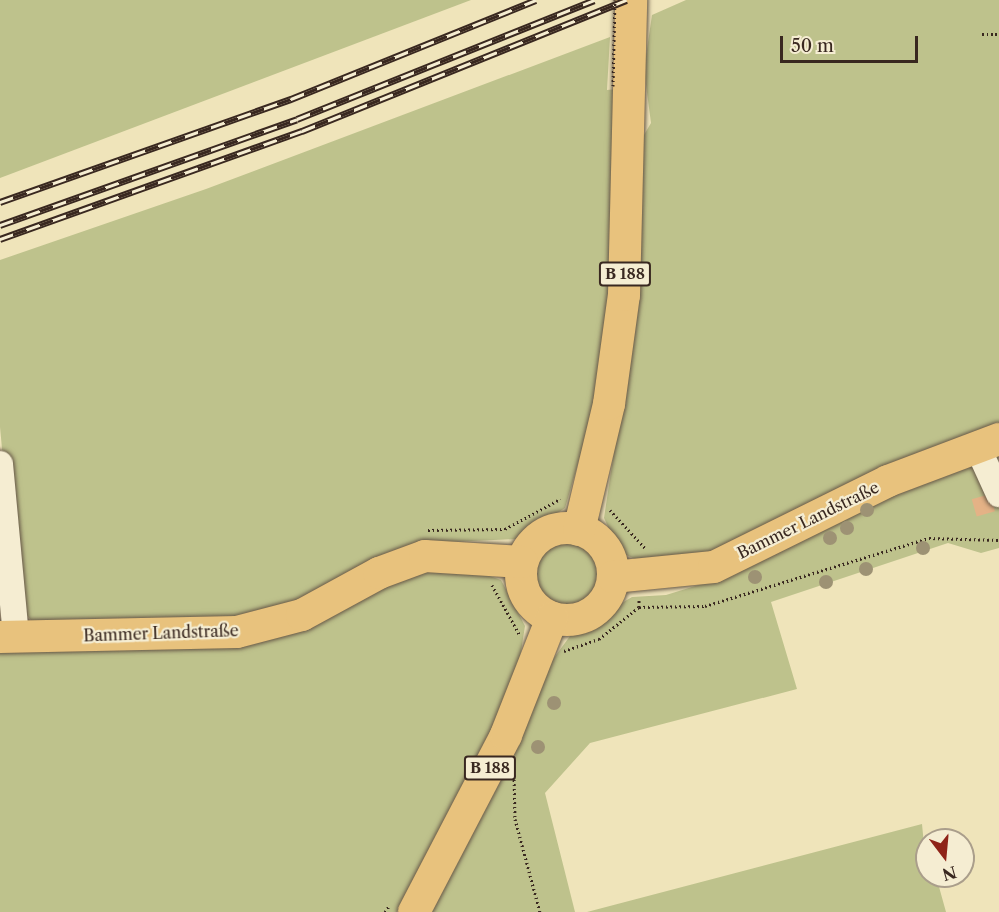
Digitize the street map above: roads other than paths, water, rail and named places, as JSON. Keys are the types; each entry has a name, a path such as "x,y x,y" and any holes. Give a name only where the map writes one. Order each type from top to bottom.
{"main road":[{"name":"B 188","path":"579,530 609,404 624,295 621,82 631,0"},
{"name":"Bammer Landstraße","path":"613,577 714,567 879,485 988,443"},
{"path":"579,530 604,548 613,577 599,607 569,620 552,618 526,596 522,562 544,534 579,530"},
{"name":"Bammer Landstraße","path":"8,637 237,632 302,615 379,573 425,556 522,562"},
{"name":"B 188","path":"414,912 506,735 552,618"}],"lane":[{"path":"988,443 999,494"},
{"path":"0,464 8,637"}],"railway":[{"path":"0,202 291,99 536,0"},
{"path":"0,225 297,119 594,0"},
{"path":"0,239 302,131 627,0"}]}
